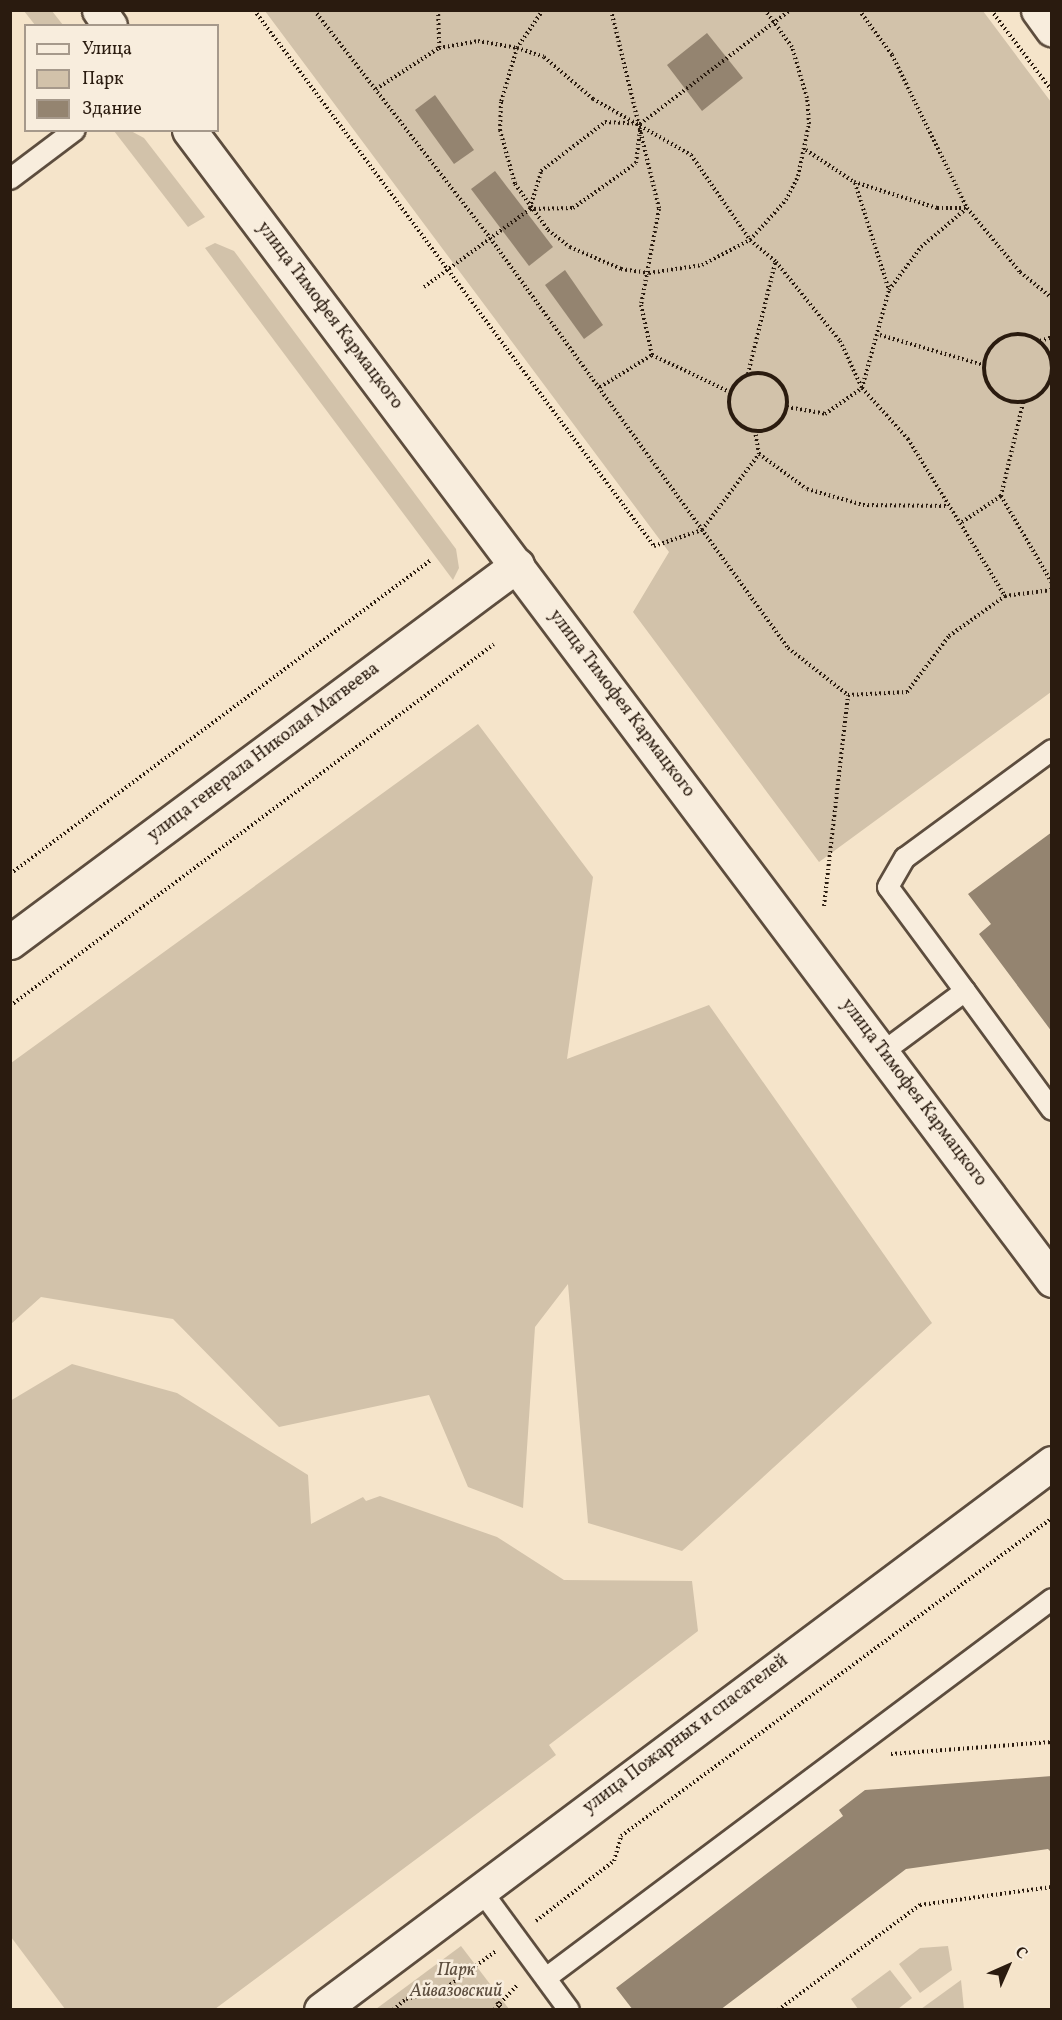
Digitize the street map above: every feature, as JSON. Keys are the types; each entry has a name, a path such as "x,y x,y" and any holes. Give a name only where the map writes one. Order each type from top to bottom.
{"street":[{"path":"99,10 109,24"},
{"path":"1038,10 1052,29"},
{"name":"улица Тимофея Кармацкого","path":"191,132 1052,1280"},
{"name":"улица генерала Николая Матвеева","path":"10,942 517,566"},
{"name":"улица Пожарных и спасателей","path":"321,2010 480,1888 1052,1463"}],"lane":[{"path":"10,179 72,132"},
{"path":"1052,750 904,858 888,887 1052,1110"},
{"path":"883,1052 965,992"},
{"path":"546,1978 1052,1599"},
{"path":"480,1888 569,2010"}],"path":[{"path":"254,10 654,546 702,530 759,454"},
{"path":"314,10 490,238 788,648 848,695 907,692 949,636 1005,596 1052,590"},
{"path":"438,10 439,48"},
{"path":"543,10 517,48 506,74 500,130 505,158 530,209 570,247 621,269 649,273 702,265 750,240 786,200 806,150 809,124 802,71 775,22 765,10"},
{"path":"611,10 659,209 649,273 641,305 652,355"},
{"path":"530,209 541,171 605,122 640,124 790,10"},
{"path":"859,10 892,55 967,208 1020,272 1052,298"},
{"path":"992,10 1052,91"},
{"path":"376,89 439,48 478,41 517,48 544,57 593,99 691,155 750,240 776,262 840,341 862,388 908,439 949,506 962,522 1005,596"},
{"path":"424,287 530,209 573,208 636,163 640,124"},
{"path":"806,150 854,182 937,208 967,208"},
{"path":"854,182 889,290"},
{"path":"788,407 825,414 862,388 879,335 889,290 921,247 967,208"},
{"path":"748,374 763,373 777,379 786,392 788,407 782,420 770,430 755,431 739,425 730,410 730,392 748,374 776,262"},
{"path":"1023,333 1040,341 1051,358 1052,378 1041,395 1023,403 1002,400 987,386 983,365 989,347 1004,336 1023,333"},
{"path":"879,335 983,365"},
{"path":"1040,341 1052,337"},
{"path":"600,387 652,355"},
{"path":"652,355 730,392"},
{"path":"962,522 1001,496 1023,403"},
{"path":"755,431 759,454 807,489 863,505 949,506"},
{"path":"1001,496 1052,583"},
{"path":"10,874 431,560"},
{"path":"10,1006 494,644"},
{"path":"824,906 848,695"},
{"path":"393,2010 406,1999 443,1990 494,1952 614,1861 621,1836 1052,1518"},
{"path":"840,1757 1052,1742"},
{"path":"778,2010 920,1905 1052,1887"},
{"path":"494,1952 500,1961"},
{"path":"494,2010 497,2002 519,1985 513,1977"},
{"path":"497,2002 502,2010"}],"green space":[{"path":"24,11 52,11 62,24 34,24"},
{"path":"265,11 983,11 1051,102 1051,692 819,862 633,612 669,552"},
{"path":"115,132 133,132 144,138 205,217 188,227"},
{"path":"215,243 234,251 456,549 459,568 453,580 205,248"},
{"path":"478,724 593,877 567,1059 709,1005 932,1323 682,1551 588,1523 568,1284 535,1327 523,1508 468,1487 429,1395 279,1427 173,1319 41,1297 11,1324 11,1063"},
{"path":"72,1364 177,1393 308,1475 311,1524 363,1497 366,1501 380,1496 497,1537 564,1580 692,1581 698,1631 549,1745 556,1755 215,2009 65,2009 11,1937 10,1401"},
{"name":"Парк Айвазовский","path":"461,1946 509,2009 376,2009"},
{"path":"948,1946 952,1970 920,1993 899,1964 920,1948"},
{"path":"890,1970 912,1998 898,2009 858,2009 851,1999"},
{"path":"961,1980 964,2009 921,2009"}],"building":[{"path":"707,33 743,78 702,111 667,65"},
{"path":"435,95 474,150 454,164 415,110"},
{"path":"495,171 553,247 529,266 471,189"},
{"path":"565,270 603,325 584,339 545,285"},
{"path":"1052,832 1052,1032 979,934 991,924 968,894"},
{"path":"1052,1776 1052,1853 1048,1849 906,1869 720,2010 633,2010 616,1988 843,1816 839,1810 865,1790"}]}
